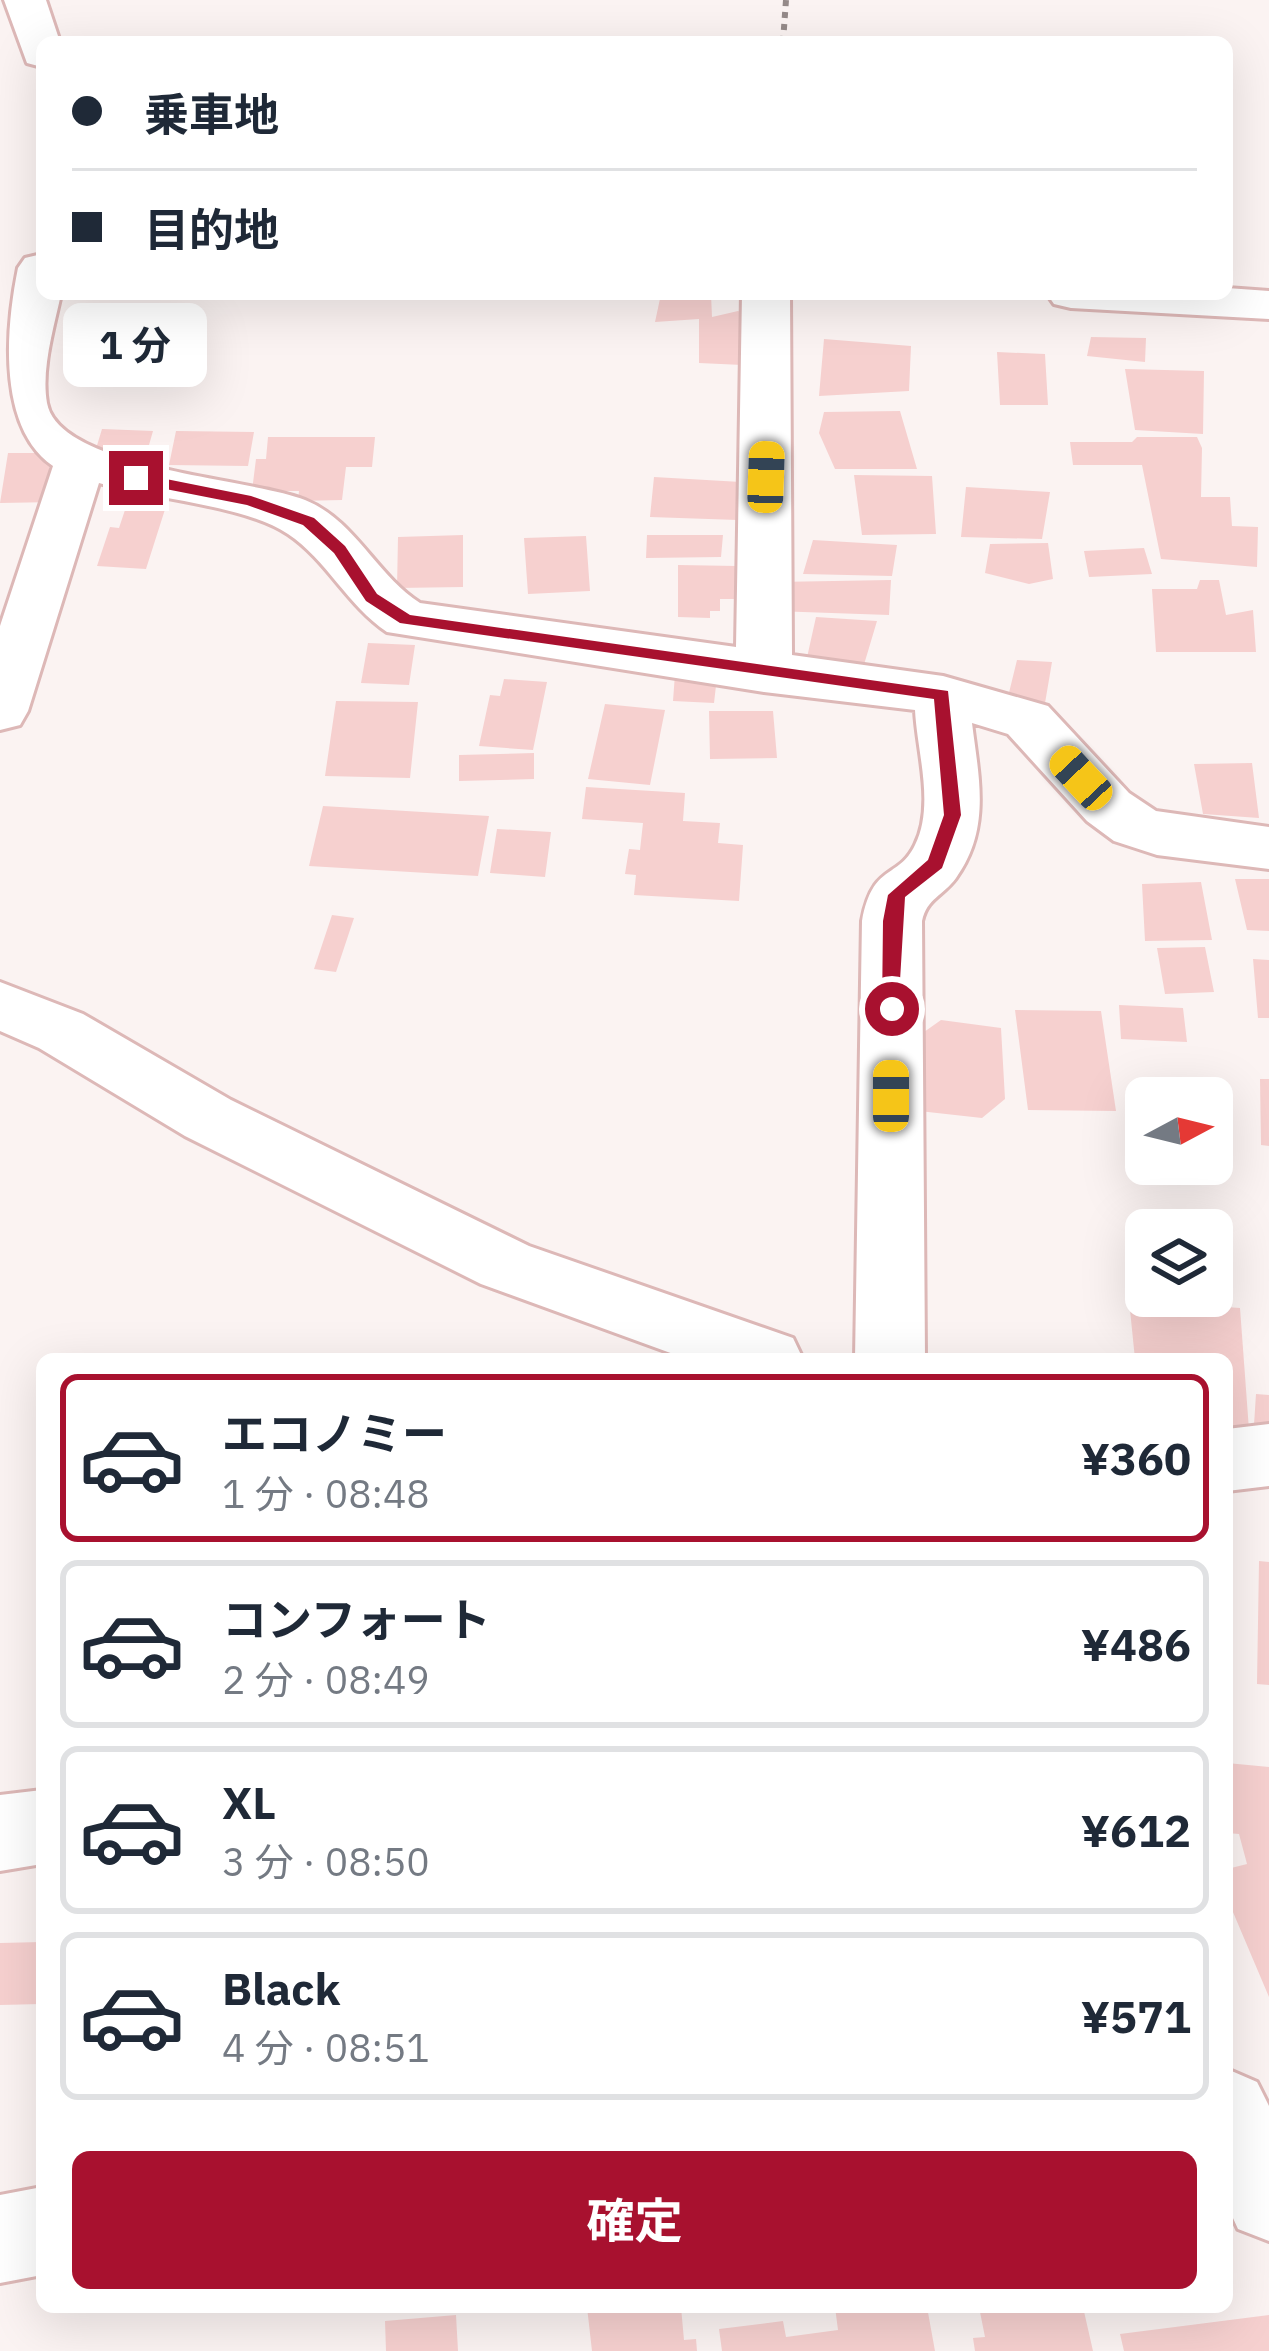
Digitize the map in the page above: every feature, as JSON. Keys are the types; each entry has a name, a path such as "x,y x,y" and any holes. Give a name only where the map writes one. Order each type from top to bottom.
{"street":[{"path":"25,0 27,48"},
{"path":"31,282 21,402 24,416 47,441 80,462 251,501 309,521 340,550 371,597 406,619 943,695 1028,721 1108,808 1135,826 1157,834 1269,848"},
{"path":"764,673 766,300"},
{"path":"1190,300 1269,304"},
{"path":"0,711 80,462"},
{"path":"890,1353 892,921 897,895 935,863 953,815 941,726 943,695"},
{"path":"0,1005 62,1031 208,1118 505,1265 749,1353"},
{"path":"1233,1459 1269,1455"},
{"path":"0,1833 36,1828"},
{"path":"0,2239 36,2232"}],"path":[{"path":"783,36 786,0"}],"building":[{"path":"660,300 711,300 712,317 738,311 755,318 766,366 699,363 699,319 655,322"},
{"path":"1091,337 1146,338 1145,362 1087,356"},
{"path":"824,339 911,346 909,391 819,396"},
{"path":"997,352 1045,354 1048,405 1000,405"},
{"path":"1125,369 1204,371 1203,434 1135,430"},
{"path":"900,411 917,469 835,469 819,433 824,412"},
{"path":"102,429 153,431 145,459 95,452"},
{"path":"176,431 254,432 248,466 169,465"},
{"path":"268,437 375,437 372,467 346,467 342,500 298,501 299,491 252,491 256,459 266,459"},
{"path":"1137,437 1197,437 1202,448 1201,497 1230,497 1232,526 1258,527 1257,567 1161,559 1142,465 1073,465 1070,442 1132,442"},
{"path":"8,453 52,453 49,470 61,469 55,502 0,503"},
{"path":"854,475 932,476 936,534 862,535"},
{"path":"654,477 741,482 738,520 650,517"},
{"path":"966,487 1050,492 1042,539 961,537"},
{"path":"129,498 168,500 146,569 97,566 110,527 119,528"},
{"path":"463,535 463,587 397,588 398,537"},
{"path":"647,535 723,535 721,557 646,558"},
{"path":"586,536 590,591 528,594 524,538"},
{"path":"813,540 897,545 892,576 803,574"},
{"path":"1048,543 1053,579 1029,584 985,573 990,544"},
{"path":"1144,548 1152,574 1089,577 1084,551"},
{"path":"678,565 737,566 738,599 720,599 720,611 710,611 710,618 678,617"},
{"path":"891,580 889,615 774,611 776,582"},
{"path":"1200,580 1219,580 1226,615 1253,610 1256,652 1156,652 1152,589 1197,589"},
{"path":"816,617 877,621 860,678 804,671"},
{"path":"368,643 415,645 409,685 361,683"},
{"path":"1017,660 1052,662 1044,709 1006,705"},
{"path":"675,674 717,677 714,703 673,701"},
{"path":"504,679 547,682 533,750 479,746 490,695 500,696"},
{"path":"336,701 418,702 410,778 325,776"},
{"path":"605,704 665,710 650,785 588,779"},
{"path":"709,711 773,711 777,758 710,759"},
{"path":"534,753 534,779 459,781 459,755"},
{"path":"1252,763 1259,818 1203,814 1194,764"},
{"path":"586,787 685,793 683,821 720,823 718,843 743,845 739,901 634,895 636,875 625,874 629,849 640,850 643,823 582,819"},
{"path":"323,806 489,816 478,876 309,866"},
{"path":"497,829 551,832 545,877 490,873"},
{"path":"1235,879 1269,879 1269,931 1247,930"},
{"path":"1201,882 1212,940 1145,941 1142,884"},
{"path":"332,915 354,918 336,972 314,969"},
{"path":"1205,947 1214,992 1165,994 1157,948"},
{"path":"1253,959 1269,960 1269,1018 1258,1018"},
{"path":"1119,1005 1183,1008 1187,1042 1121,1039"},
{"path":"1015,1010 1101,1011 1116,1111 1028,1110"},
{"path":"941,1020 1001,1028 1005,1099 982,1118 919,1111 917,1037"},
{"path":"1260,1079 1269,1079 1269,1146 1261,1145"},
{"path":"1233,1307 1240,1308 1249,1430 1233,1431 1233,1353 1134,1353 1131,1317 1233,1317"},
{"path":"1256,1394 1269,1395 1269,1440 1253,1440"},
{"path":"1259,1561 1269,1562 1269,1685 1257,1684"},
{"path":"1233,1764 1269,1767 1269,1997 1233,1912 1233,1868 1247,1864 1239,1834 1233,1834"},
{"path":"36,1942 36,2004 0,2005 0,1943"},
{"path":"588,2313 682,2313 684,2340 696,2339 697,2351 592,2351"},
{"path":"836,2313 928,2313 935,2351 722,2351 719,2329 783,2321 786,2337 838,2330"},
{"path":"980,2313 1084,2313 1093,2351 975,2351 973,2338 985,2337"},
{"path":"456,2315 458,2351 386,2351 385,2321"},
{"path":"1269,2315 1269,2351 1124,2351 1120,2334"}],"route":[{"path":"136,478 251,501 309,521 340,550 371,597 406,619 943,695 941,726 953,815 935,863 897,895 892,921 892,1009"}]}
